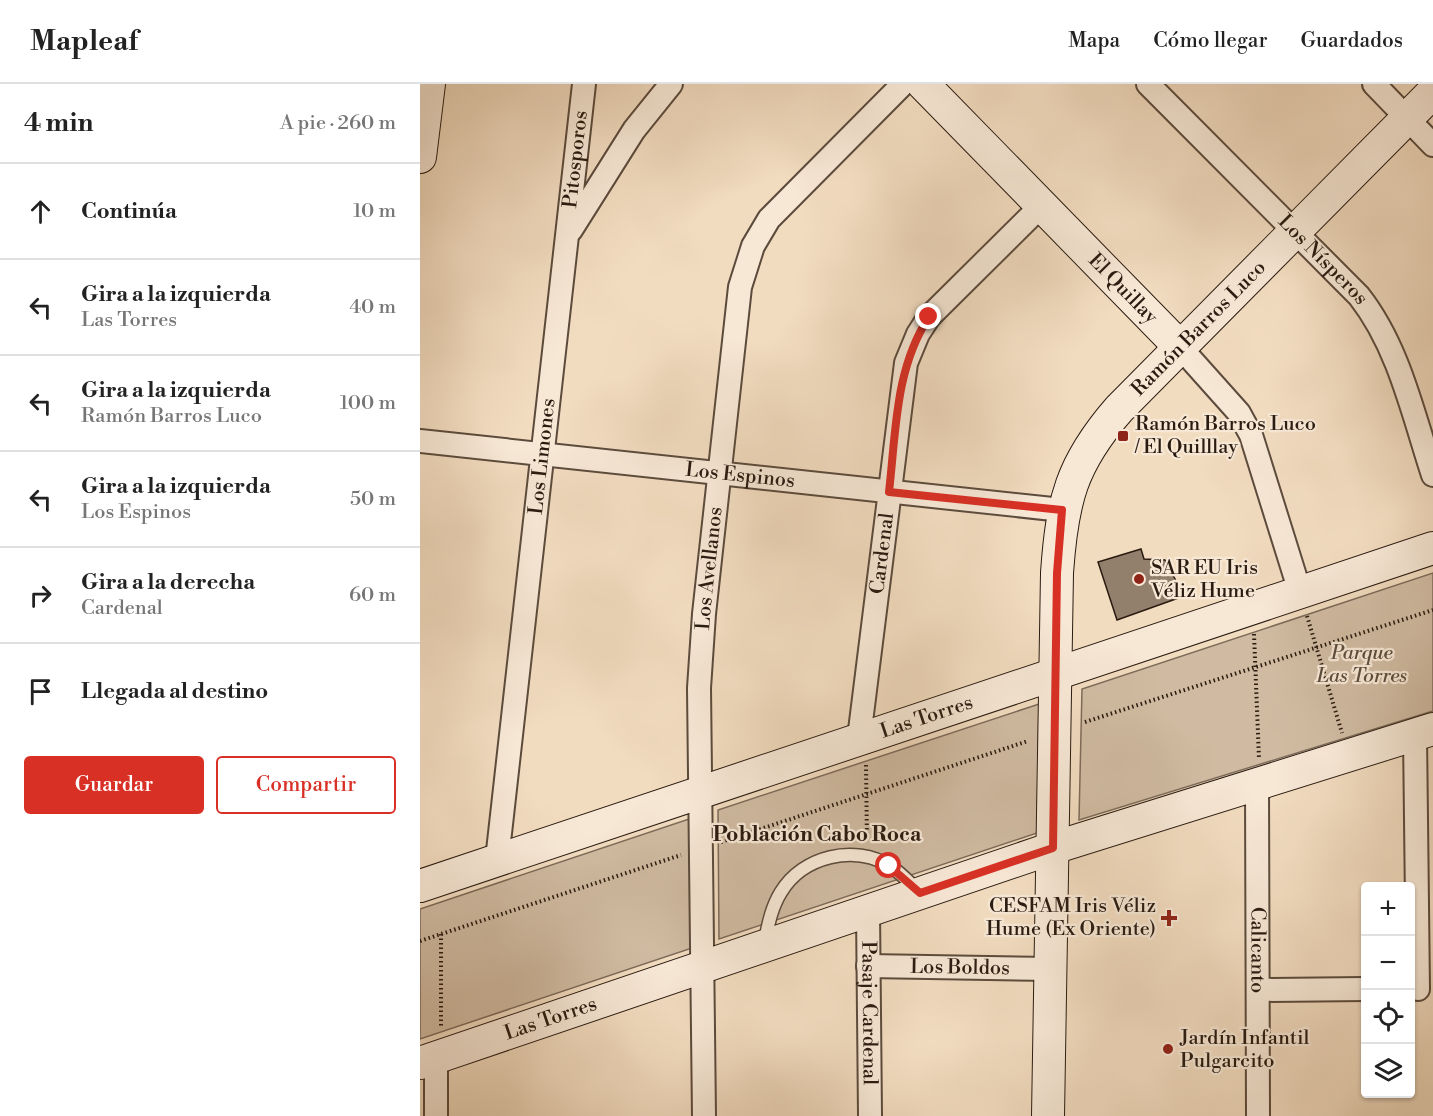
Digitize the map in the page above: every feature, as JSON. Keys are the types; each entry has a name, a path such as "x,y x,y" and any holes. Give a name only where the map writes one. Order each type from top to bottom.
{"street":[{"path":"421,140 429,84"},
{"name":"Pitosporos","path":"567,236 584,84"},
{"name":"Los Avellanos","path":"704,1116 699,678 740,287 753,246 781,205 903,84"},
{"name":"El Quillay","path":"923,84 1180,347 1239,413 1251,435 1304,603"},
{"name":"Los Nísperos","path":"1148,84 1359,296 1380,324 1395,360 1433,475"},
{"path":"1374,84 1433,145"},
{"name":"Los Limones","path":"497,860 567,236 634,130 667,85"},
{"name":"Ramón Barros Luco","path":"1048,1116 1057,573 1062,510 1071,483 1094,441 1119,409 1433,92"},
{"name":"Cardenal","path":"863,748 889,492 906,363 918,334 942,302 1042,205"},
{"name":"Los Espinos","path":"420,441 1062,510"},
{"name":"Las Torres","path":"420,886 700,792 863,748 1056,672 1304,603 1433,548"},
{"path":"1421,989 1424,732"},
{"name":"Las Torres","path":"432,1051 704,966 868,911 1053,848 1258,773 1424,732"},
{"name":"Calicanto","path":"1258,773 1258,1116"},
{"name":"Pasaje Cardenal","path":"868,911 870,1116"},
{"name":"Los Boldos","path":"868,966 1051,969"},
{"path":"1257,990 1361,989"},
{"path":"432,1051 436,1116"}],"lane":[{"path":"764,946 775,902 782,890 801,871 832,857 851,855 867,857 889,866 920,893"}],"path":[{"path":"1304,603 1343,736"},
{"path":"1085,722 1433,610"},
{"path":"1254,632 1258,773"},
{"path":"721,842 1030,741"},
{"path":"863,748 867,794 867,857"},
{"path":"420,941 684,854"},
{"path":"432,1051 441,934"}],"green space":[{"name":"Parque Las Torres","path":"1433,573 1433,711 1079,820 1082,689"},
{"path":"1039,704 1037,833 719,939 718,810"},
{"path":"689,819 692,948 420,1039 420,909"}],"building":[{"name":"SAR EU Iris Véliz Hume","path":"1141,549 1144,559 1165,560 1184,596 1117,620 1098,562"}],"place":[{"name":"Ramón Barros Luco / El Quilllay","path":"1123,436"},
{"name":"SAR EU Iris Véliz Hume","path":"1139,579"},
{"name":"CESFAM Iris Véliz Hume (Ex Oriente)","path":"1169,918"},
{"name":"Jardín Infantil Pulgarcito","path":"1168,1049"}],"district":[{"name":"Población Cabo Roca","path":"817,835"}],"route":[{"path":"889,866 900,873 920,893 1053,848 1057,573 1062,510 889,492 902,380 911,347 929,317"}]}
